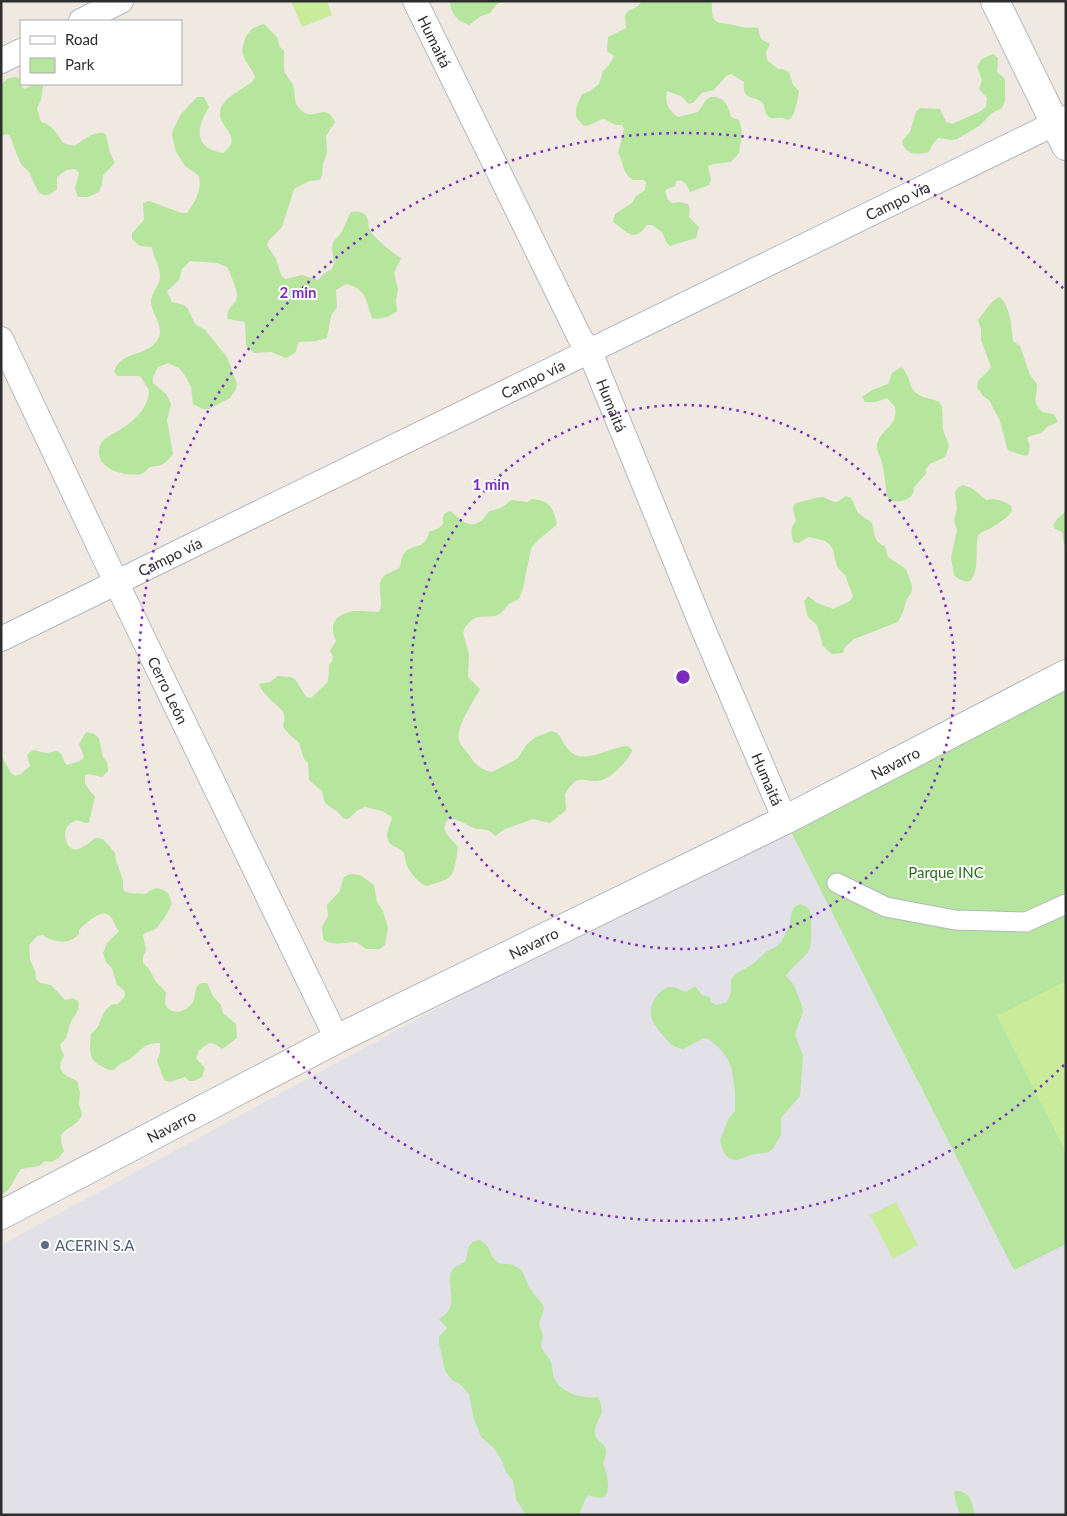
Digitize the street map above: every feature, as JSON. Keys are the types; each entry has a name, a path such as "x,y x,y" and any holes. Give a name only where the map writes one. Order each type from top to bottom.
{"street":[{"path":"83,20 121,1"},
{"name":"Humaitá","path":"415,1 580,338 590,352 704,631 785,820"},
{"path":"995,1 1062,129"},
{"path":"1,61 20,52"},
{"name":"Campo vía","path":"1,639 590,352 1062,129"},
{"name":"Cerro León","path":"1,339 337,1039"},
{"name":"Navarro","path":"1,1215 337,1039 785,820 1066,674"},
{"path":"837,883 886,907 956,920 1026,922 1066,904"}],"shaded area":[{"path":"1066,688 1066,1515 1,1515 1,1245 785,820"}],"green space":[{"path":"291,1 327,1 332,15 302,27"},
{"path":"450,1 504,1 497,4 490,13 481,16 469,25 455,16 451,10"},
{"path":"642,1 712,1 713,18 718,22 741,27 758,28 761,39 770,44 766,52 767,60 778,69 789,72 793,85 799,91 792,117 788,120 770,118 766,114 763,103 746,95 744,82 731,74 726,76 714,90 702,93 694,102 689,104 681,96 667,91 666,99 668,106 678,117 698,112 710,97 719,98 727,105 731,117 739,120 742,133 739,153 731,162 708,166 711,180 709,185 690,192 686,184 681,180 676,181 675,186 665,191 668,200 672,203 688,204 690,209 689,217 699,227 696,238 670,246 662,232 652,225 647,225 642,231 634,235 626,232 613,222 615,214 632,203 636,196 645,190 646,182 644,180 633,180 626,174 618,153 624,129 622,125 616,125 604,119 585,125 576,116 577,105 582,94 599,84 603,71 614,56 607,51 608,37 626,28 625,16 628,11 638,6"},
{"path":"264,24 277,37 280,47 284,51 284,70 293,85 298,107 309,114 328,113 335,122 326,136 327,153 320,180 309,181 294,189 282,227 269,240 267,245 276,259 281,275 285,279 302,275 318,280 332,269 334,264 333,242 341,233 351,212 363,213 367,217 369,228 374,235 401,258 394,273 398,289 397,311 385,318 372,318 361,292 353,286 346,284 336,290 337,307 331,316 327,338 299,342 295,353 286,358 271,352 254,353 246,345 245,322 228,319 228,312 236,301 237,296 227,267 217,263 190,261 182,269 179,280 167,291 172,302 184,305 188,309 195,324 205,330 227,357 237,384 236,389 230,398 209,409 203,409 193,404 191,387 179,368 168,363 158,367 153,377 153,383 166,394 171,404 167,420 173,454 163,464 150,467 141,474 134,475 119,472 105,465 101,460 99,454 101,443 139,414 146,403 149,390 140,376 118,376 114,372 121,361 151,347 159,337 160,332 151,302 152,295 160,280 160,273 152,247 140,246 132,239 132,233 144,220 143,203 149,201 182,213 187,213 195,200 200,186 199,176 185,166 176,152 172,135 181,114 197,97 204,97 209,107 200,129 202,142 206,147 223,153 230,146 232,140 223,124 220,112 226,100 252,82 255,77 244,57 243,46 249,32"},
{"path":"993,54 998,58 997,72 1005,80 1005,100 1002,108 992,113 979,126 957,139 938,138 929,152 916,154 909,152 902,141 910,132 916,112 920,108 940,109 946,122 952,124 986,107 987,98 979,89 982,80 977,66 982,59"},
{"path":"16,77 20,79 20,85 25,89 32,85 43,86 41,100 37,108 41,122 51,127 63,143 74,146 94,134 106,134 114,164 103,175 99,192 88,197 78,197 75,189 79,173 75,169 66,170 57,177 57,189 51,193 46,195 39,192 29,172 20,162 10,136 7,134 1,136 1,85 8,78"},
{"path":"999,297 1003,300 1008,311 1013,341 1020,346 1030,375 1037,384 1035,399 1037,405 1043,412 1054,414 1058,422 1047,427 1041,433 1027,438 1030,446 1026,456 1009,451 1000,421 990,401 983,396 977,387 980,378 991,367 981,340 981,329 978,320 992,302"},
{"path":"901,367 916,393 922,397 939,402 942,407 943,430 949,446 945,457 930,464 926,469 926,474 914,487 909,498 902,501 890,501 887,496 877,446 881,436 893,422 895,407 887,398 876,402 865,402 862,397 872,390 888,384 892,373"},
{"path":"963,485 973,489 986,500 1006,503 1011,506 1012,511 1003,520 978,536 976,568 974,576 970,581 963,581 954,575 951,558 957,530 954,520 957,509 955,492"},
{"path":"846,496 851,498 858,513 872,523 876,540 885,546 888,557 906,569 912,591 898,622 854,639 845,647 843,653 832,654 823,646 817,625 808,617 804,601 808,596 817,603 833,609 850,601 853,596 845,575 837,567 830,545 825,541 809,537 798,543 793,542 791,531 796,521 793,510 794,504 821,497 837,502"},
{"path":"532,499 543,501 550,506 557,524 536,542 531,549 519,599 509,604 496,616 473,619 465,627 463,633 469,654 468,677 480,689 462,722 459,740 477,764 492,772 517,759 527,744 536,737 551,731 557,733 569,750 577,755 591,756 628,746 632,750 631,754 615,772 602,780 578,780 574,782 565,794 566,810 550,823 533,819 505,829 495,836 488,830 474,828 455,819 448,819 445,831 458,847 454,870 443,881 426,886 409,870 403,852 389,842 387,834 392,817 382,811 365,807 358,810 348,819 343,818 325,803 322,791 309,780 308,763 304,759 299,743 283,726 283,712 265,694 259,684 270,682 278,676 290,677 295,679 306,697 311,698 328,682 329,665 333,656 330,651 336,641 333,630 335,621 342,615 350,612 379,612 381,608 380,585 383,577 400,567 402,556 406,551 421,545 429,532 443,524 445,513 450,511 464,522 472,524 482,520 490,511 501,508 511,500 527,502"},
{"path":"1066,511 1066,547 1062,532 1053,526 1057,519"},
{"name":"Parque INC","path":"1066,674 1066,1244 1014,1270 785,820"},
{"path":"86,732 94,734 99,738 108,771 102,777 85,775 85,784 95,797 89,822 76,820 66,828 65,836 68,845 71,848 79,849 95,838 103,839 115,853 123,880 124,891 146,894 156,888 168,893 172,904 165,917 156,929 143,935 146,950 143,963 149,969 156,982 166,992 165,1004 175,1012 187,1009 194,1000 197,986 201,983 207,983 213,996 221,1005 223,1013 236,1024 237,1038 222,1049 215,1044 209,1043 199,1050 196,1058 205,1068 202,1077 194,1081 189,1081 185,1077 170,1082 164,1080 157,1061 160,1053 160,1043 146,1046 130,1059 119,1064 114,1070 107,1069 94,1061 90,1049 91,1034 98,1027 104,1013 114,1004 118,1004 125,996 124,990 117,985 112,968 106,962 103,953 107,943 119,931 113,919 107,914 98,915 79,930 79,934 71,940 61,942 43,935 37,936 29,945 30,960 36,979 40,983 51,985 65,1000 73,998 78,1001 77,1012 70,1024 66,1037 60,1045 64,1056 60,1066 62,1072 77,1081 82,1114 75,1124 63,1132 61,1142 64,1151 59,1158 51,1162 45,1161 39,1166 21,1169 10,1187 1,1195 1,755 11,773 15,776 21,774 30,766 27,755 33,750 46,753 57,751 61,754 67,765 83,759 79,744"},
{"path":"350,874 360,875 374,885 377,902 383,911 388,928 385,945 380,949 366,949 356,942 330,943 323,939 322,927 328,916 327,905 339,892 344,877"},
{"path":"800,904 810,910 811,944 808,952 786,976 794,985 803,1012 795,1034 803,1056 800,1096 781,1118 781,1135 772,1150 737,1160 731,1159 726,1156 720,1141 728,1119 735,1111 732,1070 728,1060 721,1050 710,1040 704,1038 683,1049 672,1045 654,1023 651,1017 651,1007 655,998 662,990 671,987 686,992 695,986 702,995 710,997 711,1002 716,1005 727,1002 731,992 731,980 734,975 753,964 767,951 776,947 781,942 789,927 792,911 795,906"},
{"path":"1066,981 1066,1152 997,1016"},
{"path":"896,1202 918,1245 893,1259 870,1215"},
{"path":"479,1240 486,1245 496,1261 513,1265 521,1270 528,1285 543,1305 544,1308 539,1324 543,1335 541,1346 551,1362 553,1376 557,1383 573,1394 585,1397 598,1397 601,1404 602,1410 595,1432 606,1451 603,1464 608,1488 605,1496 601,1498 588,1495 579,1515 526,1515 516,1499 513,1481 506,1472 502,1461 494,1448 481,1437 473,1416 469,1394 461,1385 452,1380 445,1371 439,1337 447,1328 439,1319 450,1307 450,1280 454,1268 465,1262 470,1245"},
{"path":"954,1492 968,1495 975,1515 960,1515"}],"place":[{"name":"ACERIN S.A","path":"45,1245"}]}
